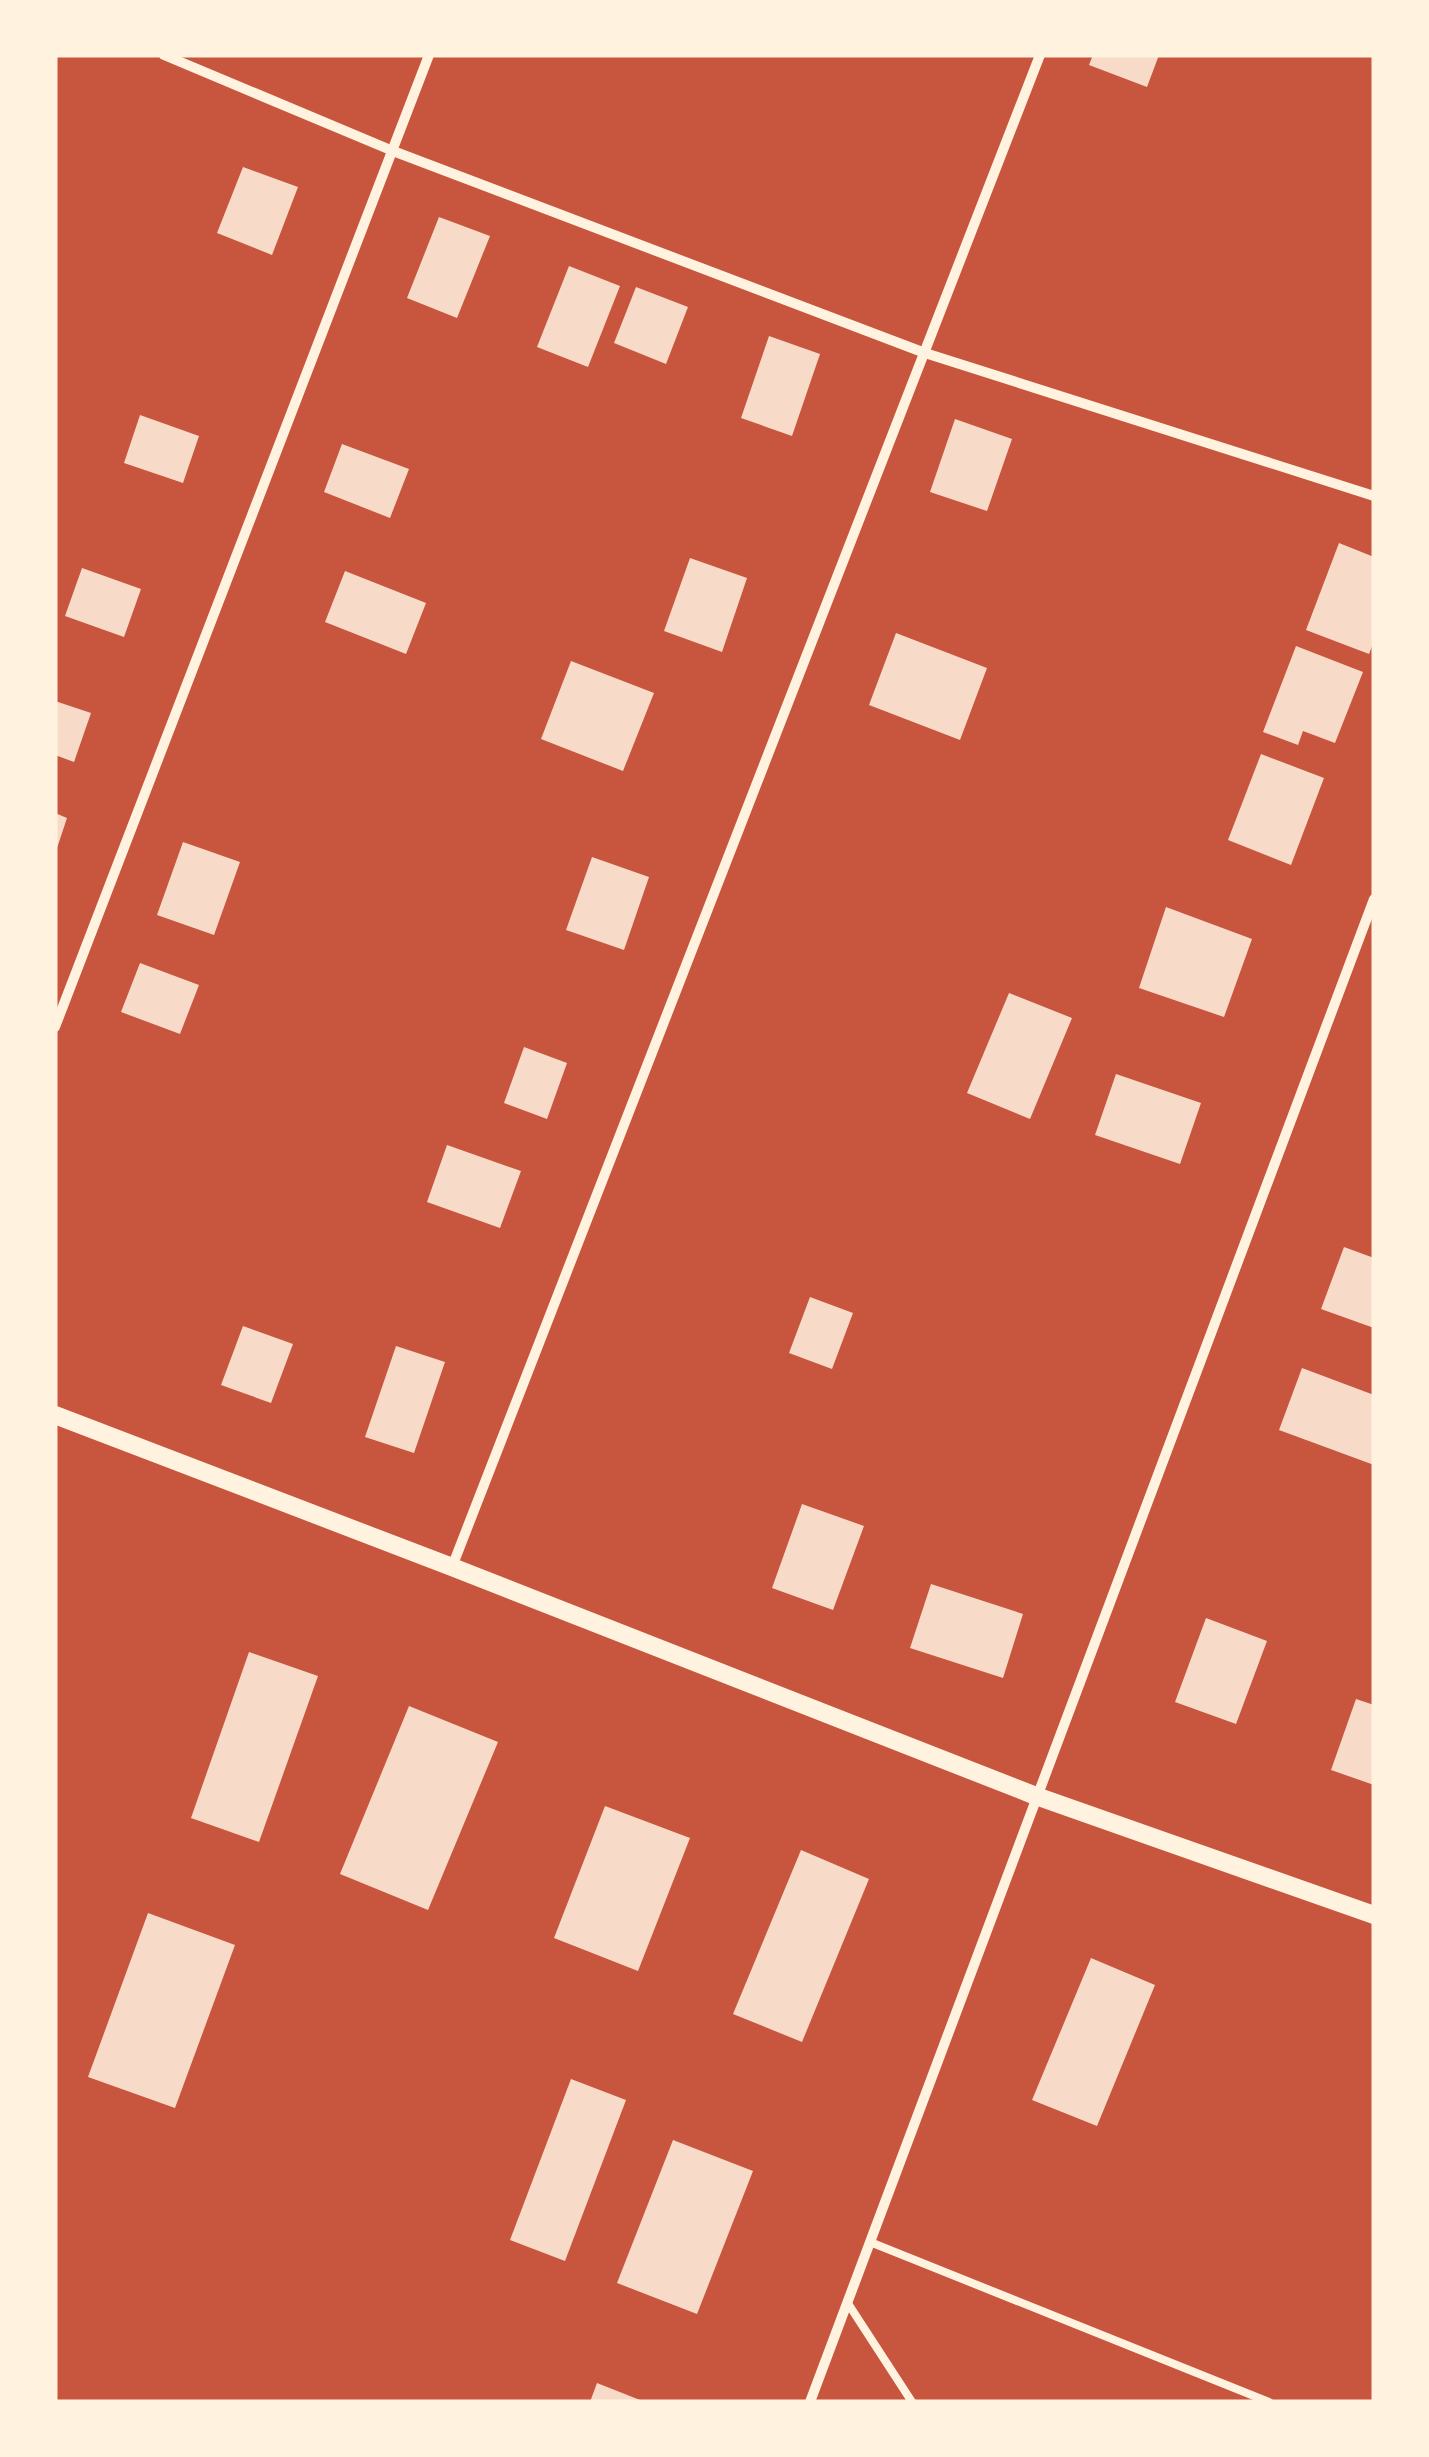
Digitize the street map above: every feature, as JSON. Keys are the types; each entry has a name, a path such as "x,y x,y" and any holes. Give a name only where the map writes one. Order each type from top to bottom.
{"street":[{"path":"164,55 392,150 925,353 1374,496"},
{"path":"55,1027 429,55"},
{"path":"452,1567 1040,55"},
{"path":"810,2402 1374,900"},
{"path":"55,1416 1036,1796 1374,1916"}],"lane":[{"path":"870,2242 1269,2402"},
{"path":"849,2304 912,2402"}],"building":[{"path":"1093,55 1159,55 1147,87 1089,65"},
{"path":"243,167 298,187 272,255 217,233"},
{"path":"439,217 490,236 457,318 407,298"},
{"path":"569,266 620,286 588,367 537,347"},
{"path":"636,287 688,307 666,364 614,343"},
{"path":"769,336 820,354 792,436 741,418"},
{"path":"140,415 199,436 183,483 124,463"},
{"path":"955,419 1012,439 987,511 930,492"},
{"path":"342,444 409,469 390,518 324,492"},
{"path":"1339,543 1374,557 1374,641 1369,654 1306,630"},
{"path":"690,558 747,578 722,652 664,631"},
{"path":"82,568 141,589 124,637 65,616"},
{"path":"345,571 426,603 406,654 325,622"},
{"path":"896,633 987,668 960,740 869,705"},
{"path":"1296,646 1363,672 1335,743 1303,731 1298,745 1263,732"},
{"path":"571,661 654,693 623,771 541,739"},
{"path":"55,701 91,713 74,762 55,755"},
{"path":"1261,754 1324,778 1291,865 1228,840"},
{"path":"55,813 67,818 56,851 55,851"},
{"path":"183,842 240,862 214,935 157,915"},
{"path":"592,857 649,877 624,950 566,930"},
{"path":"1166,907 1252,939 1224,1017 1139,988"},
{"path":"140,963 199,985 180,1034 121,1012"},
{"path":"1009,993 1072,1018 1030,1119 967,1093"},
{"path":"524,1047 567,1063 547,1119 504,1103"},
{"path":"1116,1074 1201,1103 1180,1164 1095,1135"},
{"path":"447,1145 521,1171 500,1228 427,1202"},
{"path":"1344,1247 1374,1258 1374,1328 1321,1309"},
{"path":"810,1297 853,1313 832,1369 789,1353"},
{"path":"243,1326 293,1344 271,1403 221,1385"},
{"path":"396,1346 445,1362 414,1453 365,1437"},
{"path":"1302,1368 1374,1395 1374,1465 1279,1430"},
{"path":"802,1504 864,1526 833,1610 772,1588"},
{"path":"931,1584 1023,1614 1003,1678 910,1648"},
{"path":"1206,1618 1267,1641 1236,1724 1175,1702"},
{"path":"249,1652 318,1676 259,1842 191,1818"},
{"path":"1356,1699 1374,1705 1374,1785 1331,1770"},
{"path":"409,1706 498,1742 428,1910 340,1874"},
{"path":"605,1806 690,1838 638,1971 554,1938"},
{"path":"801,1850 869,1879 802,2042 733,2014"},
{"path":"148,1913 235,1945 175,2108 88,2077"},
{"path":"1091,1958 1155,1985 1097,2126 1032,2100"},
{"path":"571,2079 626,2100 565,2261 510,2240"},
{"path":"673,2140 753,2171 697,2314 617,2283"},
{"path":"597,2383 645,2402 590,2402"}]}
